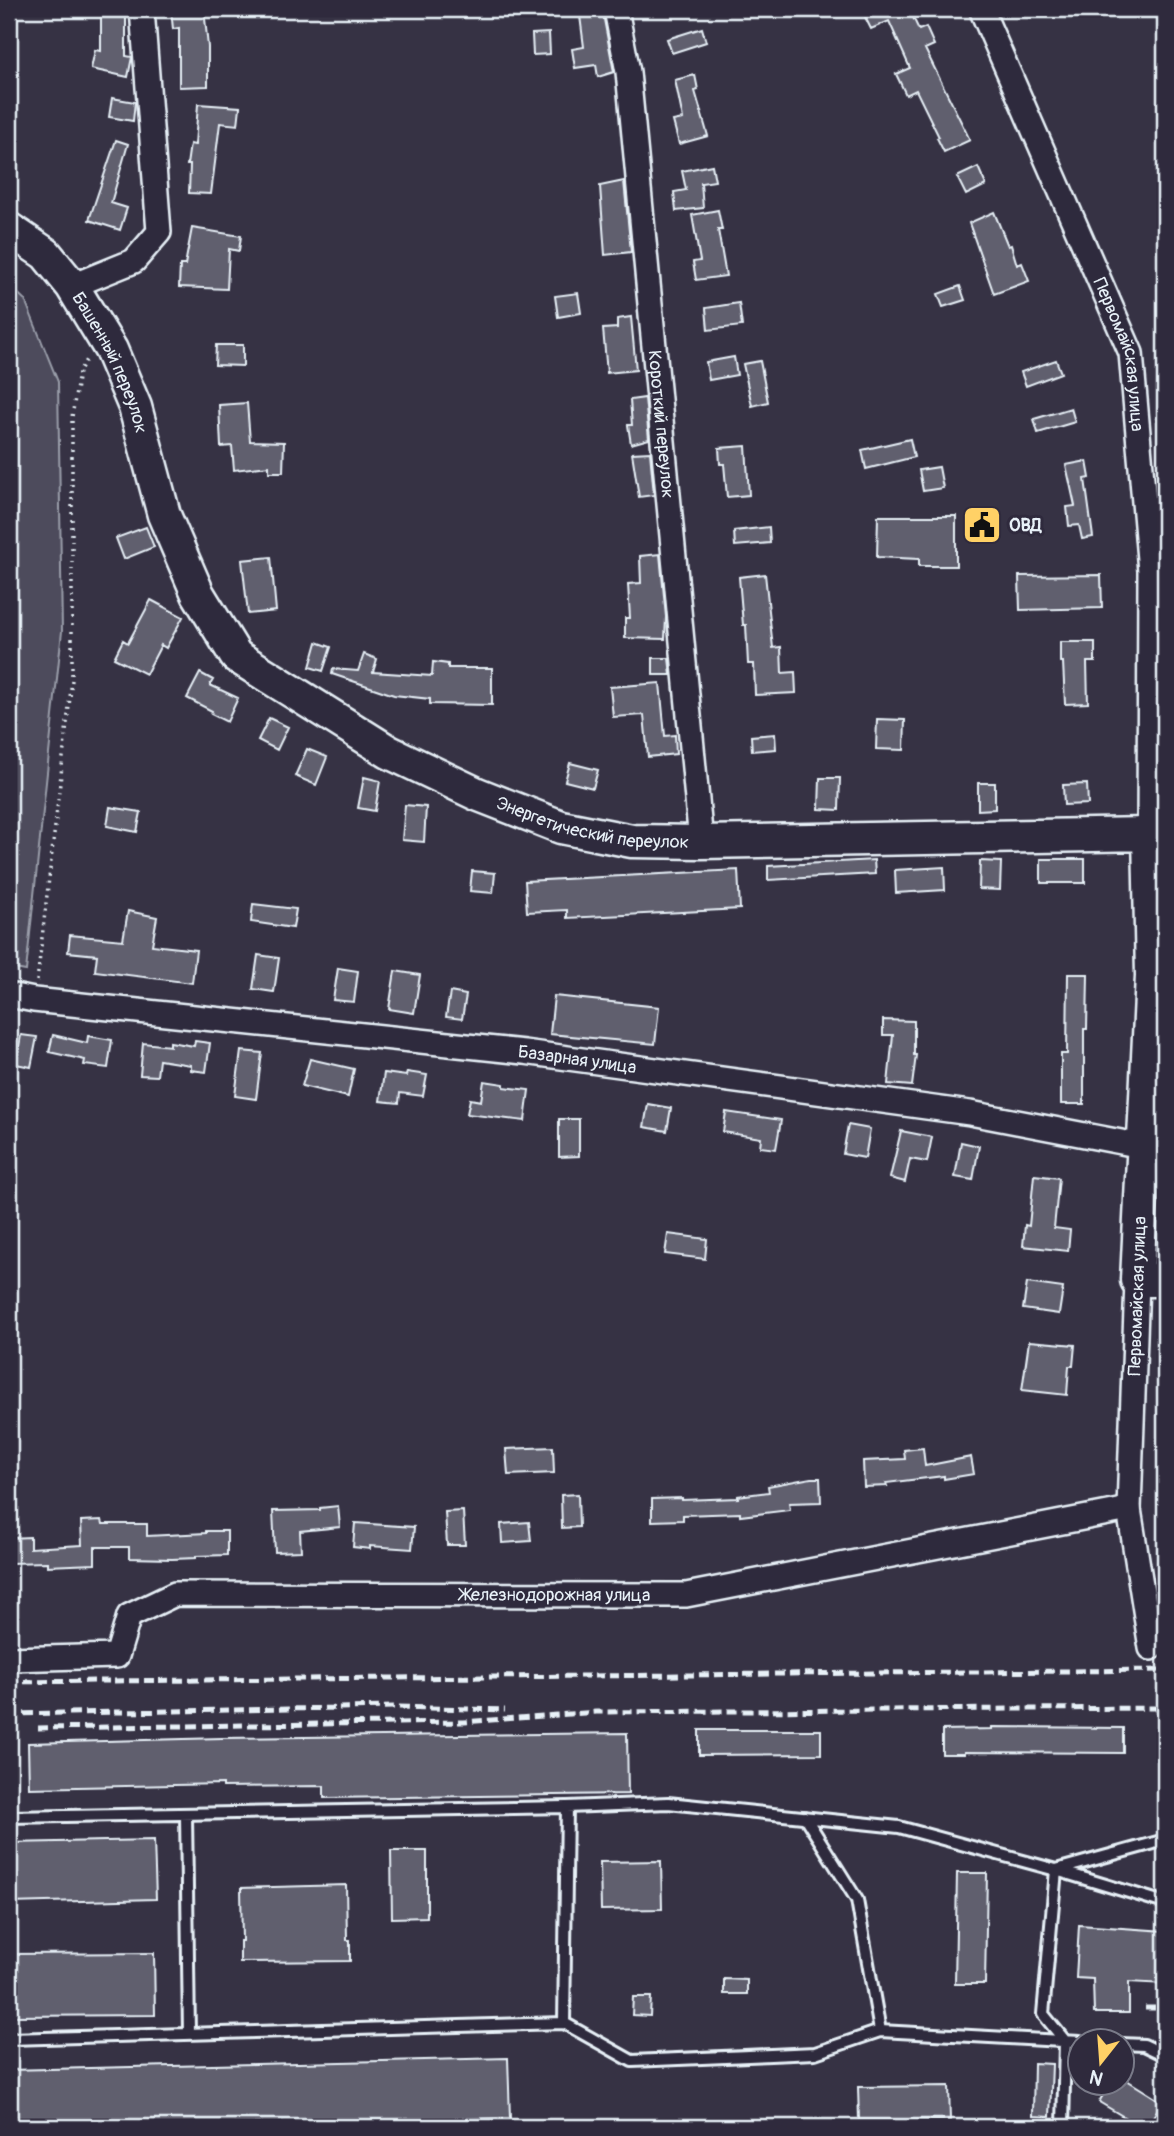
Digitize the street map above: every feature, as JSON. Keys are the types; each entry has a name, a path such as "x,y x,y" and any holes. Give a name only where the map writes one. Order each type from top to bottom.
{"street":[{"name":"Башенный переулок","path":"142,9 159,232 134,261 72,286 111,350 135,407 164,515"},
{"name":"Короткий переулок","path":"616,9 628,72 702,842"},
{"name":"Первомайская улица","path":"981,9 1131,353 1150,571 1157,743 1149,834 1158,975 1142,1146 1151,1280 1129,1509 1151,1648"},
{"path":"9,229 46,254 72,286"},
{"name":"Энергетический переулок","path":"164,515 198,594 236,656 389,752 477,794 561,827 632,841 702,842 1149,834"},
{"name":"Базарная улица","path":"9,995 34,1000 538,1054 970,1113 1142,1146"},
{"name":"Железнодорожная улица","path":"9,1659 117,1656 129,1616 176,1594 685,1595 1129,1509"}],"lane":[{"path":"9,1817 668,1803 899,1827 1165,1903"},
{"path":"564,2023 567,1807"},
{"path":"186,1814 189,2034"},
{"path":"806,1817 857,1900 880,2031"},
{"path":"1056,1870 1165,1840"},
{"path":"1056,1870 1043,2014 1065,2041 1063,2127"},
{"path":"9,2039 564,2023 632,2061 815,2053 880,2031 1065,2041"},
{"path":"1136,2045 1144,2045 1165,2055"}],"path":[{"path":"34,1000 72,680 72,417 79,372 101,334"}],"shaded area":[{"path":"9,285 25,300 58,382 62,631 26,971 9,968"}],"building":[{"path":"171,9 204,9 208,86 179,87 179,28 173,29"},
{"path":"861,9 914,9 910,11 919,30 926,27 934,45 925,49 970,140 944,152 916,90 906,95 896,74 910,68 889,21 871,29"},
{"path":"101,14 126,14 126,56 132,57 128,77 91,69 95,50 101,51"},
{"path":"603,14 614,72 598,77 596,65 575,68 572,49 584,47 580,16"},
{"path":"702,28 706,42 672,53 667,39"},
{"path":"549,33 550,54 533,55 532,34"},
{"path":"695,75 698,90 695,91 708,136 679,144 673,121 683,119 675,80"},
{"path":"112,98 135,102 133,121 109,117"},
{"path":"198,104 240,107 238,125 220,123 211,194 189,193 190,165 187,165 190,144 195,145"},
{"path":"116,140 128,144 111,203 127,208 120,230 89,220"},
{"path":"712,165 715,181 701,183 703,208 676,211 674,192 686,190 682,171"},
{"path":"978,167 986,185 966,195 957,177"},
{"path":"624,181 631,252 605,255 600,186"},
{"path":"718,210 722,230 718,230 726,276 696,280 693,262 700,261 692,215"},
{"path":"994,212 1008,246 1011,245 1017,265 1022,263 1029,281 994,294 969,223"},
{"path":"192,228 241,236 239,251 229,249 227,289 179,287 180,265 185,265"},
{"path":"960,286 965,300 943,307 938,294"},
{"path":"578,293 581,313 558,317 555,296"},
{"path":"739,303 742,326 708,330 706,308"},
{"path":"631,317 636,370 607,373 603,329 617,328 617,319"},
{"path":"216,345 243,345 243,366 215,365"},
{"path":"734,357 737,375 709,380 706,362"},
{"path":"1056,360 1061,373 1026,386 1021,372"},
{"path":"760,361 768,402 752,406 743,364"},
{"path":"645,398 649,439 631,444 628,425 632,425 630,400"},
{"path":"247,403 250,441 284,442 283,472 269,472 269,466 234,470 232,446 221,447 219,405"},
{"path":"1071,408 1075,422 1038,433 1034,419"},
{"path":"910,439 914,457 866,469 862,450"},
{"path":"746,446 749,495 727,497 724,464 720,464 719,448"},
{"path":"650,452 654,495 639,497 632,453"},
{"path":"1087,461 1090,478 1085,479 1093,537 1082,539 1079,525 1069,526 1067,507 1075,506 1066,465"},
{"path":"939,467 943,488 923,491 919,470"},
{"path":"878,516 956,516 956,566 919,566 919,559 877,557"},
{"path":"146,527 154,547 124,559 116,538"},
{"path":"769,527 770,543 735,546 734,531"},
{"path":"660,554 666,617 665,639 625,638 625,618 630,618 628,584 641,583 640,556"},
{"path":"271,557 276,611 248,614 242,560"},
{"path":"765,574 773,648 781,647 782,673 795,672 796,693 755,695 754,664 748,664 739,577"},
{"path":"1101,575 1102,608 1020,610 1019,576"},
{"path":"151,600 183,617 166,648 161,645 146,674 114,658 123,640 128,643"},
{"path":"317,642 331,647 323,671 310,667"},
{"path":"1060,642 1095,642 1095,662 1087,662 1088,703 1065,704"},
{"path":"364,654 377,659 373,672 432,676 433,662 448,664 448,668 492,668 492,705 430,704 430,699 394,695 332,674 333,669 358,671"},
{"path":"653,658 669,658 671,675 653,675"},
{"path":"200,673 213,680 210,685 238,698 227,722 187,698"},
{"path":"660,683 665,736 675,735 676,754 648,757 644,715 613,717 610,687"},
{"path":"269,718 288,727 277,750 258,740"},
{"path":"877,719 905,720 904,750 876,749"},
{"path":"775,734 776,749 752,751 751,736"},
{"path":"307,749 327,757 316,785 295,776"},
{"path":"570,763 598,770 593,788 565,781"},
{"path":"364,777 380,781 375,811 358,808"},
{"path":"820,778 840,778 839,810 819,809"},
{"path":"978,783 995,783 995,809 978,810"},
{"path":"1087,784 1088,804 1064,805 1063,785"},
{"path":"405,805 426,807 424,842 402,840"},
{"path":"110,807 141,812 137,832 107,826"},
{"path":"1041,859 1085,859 1085,883 1041,883"},
{"path":"874,860 875,874 768,880 768,866"},
{"path":"980,861 1001,862 1000,890 979,889"},
{"path":"944,867 945,890 896,893 895,870"},
{"path":"738,870 740,909 567,918 567,910 527,912 525,881"},
{"path":"472,871 495,873 493,893 470,891"},
{"path":"253,904 296,909 293,928 251,922"},
{"path":"128,911 157,917 152,945 196,950 192,983 95,971 97,955 68,952 70,935 123,940"},
{"path":"258,955 279,958 274,992 253,989"},
{"path":"338,968 358,971 354,1002 333,1000"},
{"path":"395,971 420,975 414,1013 389,1009"},
{"path":"1068,974 1088,974 1087,1029 1084,1029 1084,1104 1061,1104 1061,1054 1067,1054"},
{"path":"450,992 466,995 462,1019 446,1017"},
{"path":"554,996 659,1007 655,1044 550,1034"},
{"path":"883,1020 914,1021 916,1055 912,1086 888,1084 893,1035 883,1035"},
{"path":"21,1035 37,1037 31,1067 16,1064"},
{"path":"53,1035 87,1043 88,1036 112,1040 108,1068 84,1065 85,1060 49,1052"},
{"path":"195,1041 210,1043 206,1072 191,1070 191,1065 159,1060 157,1076 140,1075 143,1043 170,1046 170,1042 194,1046"},
{"path":"241,1051 262,1053 256,1099 235,1096"},
{"path":"310,1059 354,1069 348,1097 302,1086"},
{"path":"407,1072 427,1075 423,1096 400,1093 399,1103 380,1101 384,1073 406,1076"},
{"path":"484,1081 529,1090 525,1121 467,1114 470,1099 481,1101"},
{"path":"648,1104 671,1108 667,1131 644,1127"},
{"path":"726,1112 781,1120 776,1149 760,1147 761,1138 723,1132"},
{"path":"559,1119 579,1119 579,1156 559,1157"},
{"path":"848,1125 870,1129 865,1158 843,1154"},
{"path":"901,1131 932,1137 927,1162 910,1159 905,1182 890,1178"},
{"path":"961,1142 979,1146 973,1180 955,1177"},
{"path":"1034,1175 1059,1178 1054,1228 1070,1230 1068,1251 1023,1246 1025,1225 1029,1226"},
{"path":"668,1234 707,1239 705,1259 665,1254"},
{"path":"1027,1283 1063,1288 1059,1314 1023,1309"},
{"path":"1029,1341 1075,1345 1073,1366 1069,1366 1067,1395 1022,1390"},
{"path":"553,1447 554,1473 508,1475 506,1449"},
{"path":"923,1448 925,1466 971,1457 974,1474 864,1487 863,1461 905,1459 904,1450"},
{"path":"820,1478 821,1502 789,1503 790,1510 740,1516 740,1513 683,1515 683,1520 652,1521 652,1499 738,1498 769,1492 768,1486"},
{"path":"578,1494 579,1527 562,1528 561,1495"},
{"path":"338,1506 340,1527 300,1531 301,1551 275,1552 273,1511 320,1510"},
{"path":"463,1511 465,1545 447,1545 445,1512"},
{"path":"102,1520 103,1524 147,1524 147,1536 227,1531 227,1555 172,1559 129,1558 129,1547 95,1547 95,1564 47,1566 47,1562 9,1563 9,1538 30,1537 30,1548 82,1545 81,1521"},
{"path":"529,1522 531,1541 502,1543 501,1524"},
{"path":"355,1523 414,1527 412,1549 353,1547"},
{"path":"992,1727 1123,1728 1123,1753 942,1754 942,1730"},
{"path":"699,1730 821,1730 821,1754 699,1755"},
{"path":"627,1733 628,1794 324,1798 324,1786 223,1787 223,1784 29,1788 28,1743"},
{"path":"154,1840 156,1899 9,1903 9,1843"},
{"path":"391,1851 427,1851 427,1917 392,1918"},
{"path":"661,1861 662,1909 601,1910 600,1862"},
{"path":"957,1873 987,1873 985,1984 955,1984"},
{"path":"346,1885 350,1961 240,1962 241,1888"},
{"path":"1079,1925 1165,1931 1165,1984 1129,1982 1129,2013 1094,2013 1093,1979 1076,1978"},
{"path":"154,1953 155,2015 9,2016 9,1954"},
{"path":"724,1979 747,1980 747,1994 724,1994"},
{"path":"633,1997 651,1997 650,2016 632,2015"},
{"path":"508,2058 510,2118 9,2127 9,2070"},
{"path":"1034,2063 1052,2064 1050,2117 1033,2116"},
{"path":"949,2086 950,2120 859,2120 858,2087"},
{"path":"1136,2086 1162,2102 1147,2127 1141,2127 1099,2102 1101,2098 1136,2098"}],"railway":[{"path":"9,1682 1165,1670"},
{"path":"9,1714 397,1707 505,1710"},
{"path":"38,1728 464,1722 596,1712 1165,1708"},
{"path":"1145,2008 1165,2008"}],"place":[{"name":"ОВД","path":"982,525"}]}
